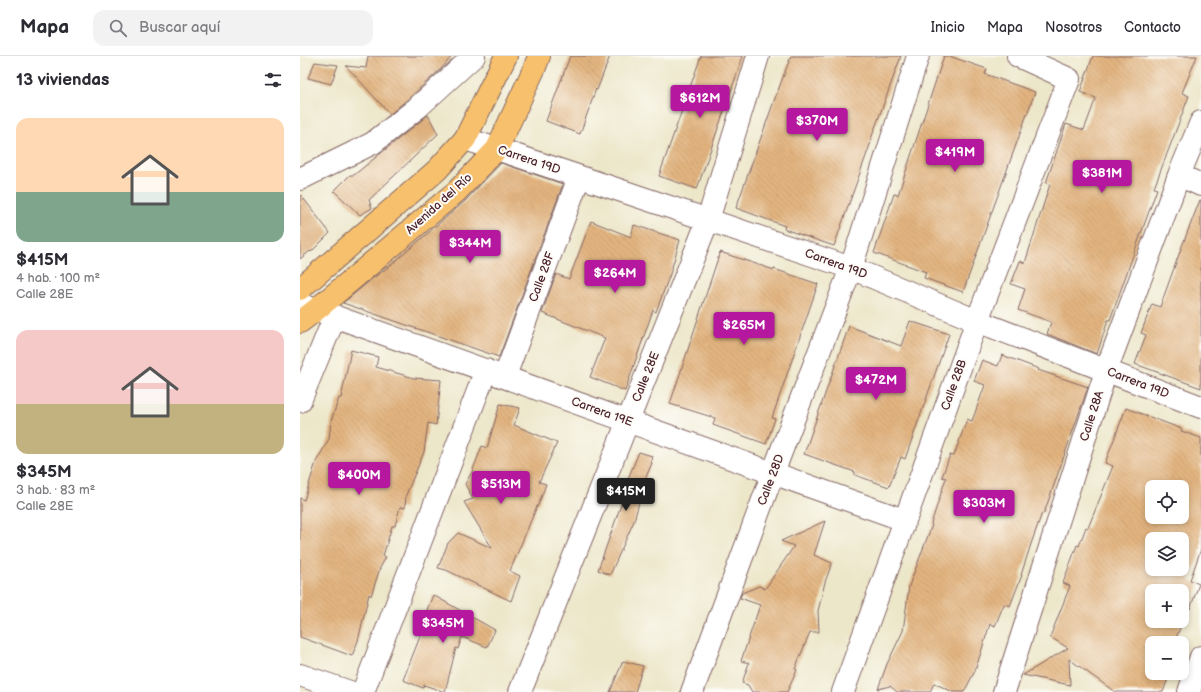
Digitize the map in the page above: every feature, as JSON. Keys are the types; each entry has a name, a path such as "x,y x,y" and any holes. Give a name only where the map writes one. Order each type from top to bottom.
{"main road":[{"name":"Avenida del Río","path":"313,313 457,190 497,149 539,56"},
{"path":"300,289 437,170 464,139 504,57"}],"street":[{"path":"300,179 373,144 417,108 474,56"},
{"name":"Calle 28E","path":"520,692 708,220 758,56"},
{"name":"Calle 28D","path":"692,692 851,268 918,56"},
{"name":"Calle 28B","path":"843,692 977,321 1069,79 1018,56"},
{"name":"Calle 28A","path":"1004,692 1106,371 1179,175 1201,122"},
{"name":"Carrera 19D","path":"464,139 851,268 977,321 1201,407"},
{"path":"1179,175 1201,184"},
{"name":"Calle 28F","path":"364,692 579,177"},
{"path":"300,401 313,313"},
{"name":"Carrera 19E","path":"313,313 496,373 904,520"},
{"path":"1189,692 1201,657"},
{"path":"300,675 350,692"}],"building":[{"path":"368,56 452,56 442,68 390,114 346,66 366,68"},
{"path":"570,56 610,56 597,90 596,89 580,134 546,121"},
{"path":"701,56 743,56 697,189 659,176"},
{"path":"791,56 901,56 834,246 784,229 785,226 736,208"},
{"path":"944,56 949,56 987,69 985,74 1035,92 963,292 924,278 926,272 874,253 894,194 898,195"},
{"path":"1093,56 1197,56 1182,93 1189,96 1154,188 1157,189 1110,320 1108,320 1097,354 1047,334 1051,322 1018,310 1025,289 1011,284 1020,261 1025,263 1050,184 1046,183 1066,124 1084,130 1096,98 1080,92"},
{"path":"315,62 338,65 331,84 308,78"},
{"path":"428,115 438,134 369,200 372,208 360,215 334,191 350,175 354,175"},
{"path":"501,163 563,184 499,357 343,303 391,265 465,201"},
{"path":"300,194 330,233 311,252 310,251 300,259"},
{"path":"1200,200 1201,388 1135,364 1146,335 1141,333 1152,304 1160,307"},
{"path":"591,221 631,237 634,225 680,240 670,274 656,312 653,310 625,391 590,377 605,338 542,313 556,274 569,279"},
{"path":"720,252 818,284 772,418 775,419 766,444 713,425 715,418 670,404"},
{"path":"910,321 949,334 905,459 901,457 889,487 855,475 855,472 804,454 849,326 901,346"},
{"path":"351,350 378,357 376,367 414,378 441,380 436,425 428,423 424,452 406,495 405,508 400,507 395,526 392,526 383,556 386,557 380,568 371,596 369,594 358,641 352,656 300,637 300,498 304,500 316,462 329,439 331,421 339,398 341,398"},
{"path":"1002,355 1039,369 1038,370 1088,387 1044,513 1042,513 1031,544 1022,575 1010,606 1004,604 995,626 990,624 975,671 964,692 953,692 934,683 930,692 897,692 890,686 878,689 887,664 903,631 909,586 932,525 931,524 946,478 942,477 950,455 954,456 967,419 972,421 985,385 974,381 982,360 998,366"},
{"path":"500,404 520,408 514,425 557,443 539,482 546,484 538,506 510,571 520,576 511,601 446,570 438,568 448,543 458,533 492,548 464,502 473,499 465,484 472,472 482,446 487,448"},
{"path":"1126,408 1182,429 1181,431 1201,438 1201,549 1190,580 1199,584 1190,609 1189,584 1145,584 1145,628 1180,628 1177,636 1145,636 1145,680 1167,680 1163,692 1115,692 1069,659 1070,685 1023,675 1068,648 1050,637 1070,586 1063,583 1077,545 1079,546 1086,527 1088,528 1113,466 1105,463"},
{"path":"639,452 652,456 652,463 646,477 634,521 610,575 598,570 628,485 625,486"},
{"path":"825,521 814,555 832,563 825,582 818,611 819,632 810,632 795,669 797,670 787,692 752,692 748,685 742,683 749,663 741,661 760,605 740,598 742,593 759,586 765,589 794,546 781,541"},
{"path":"433,595 495,630 487,647 462,637 458,649 456,648 445,692 424,685 423,688 403,680 421,634 418,632"},
{"path":"623,661 643,666 635,692 610,692"}]}
